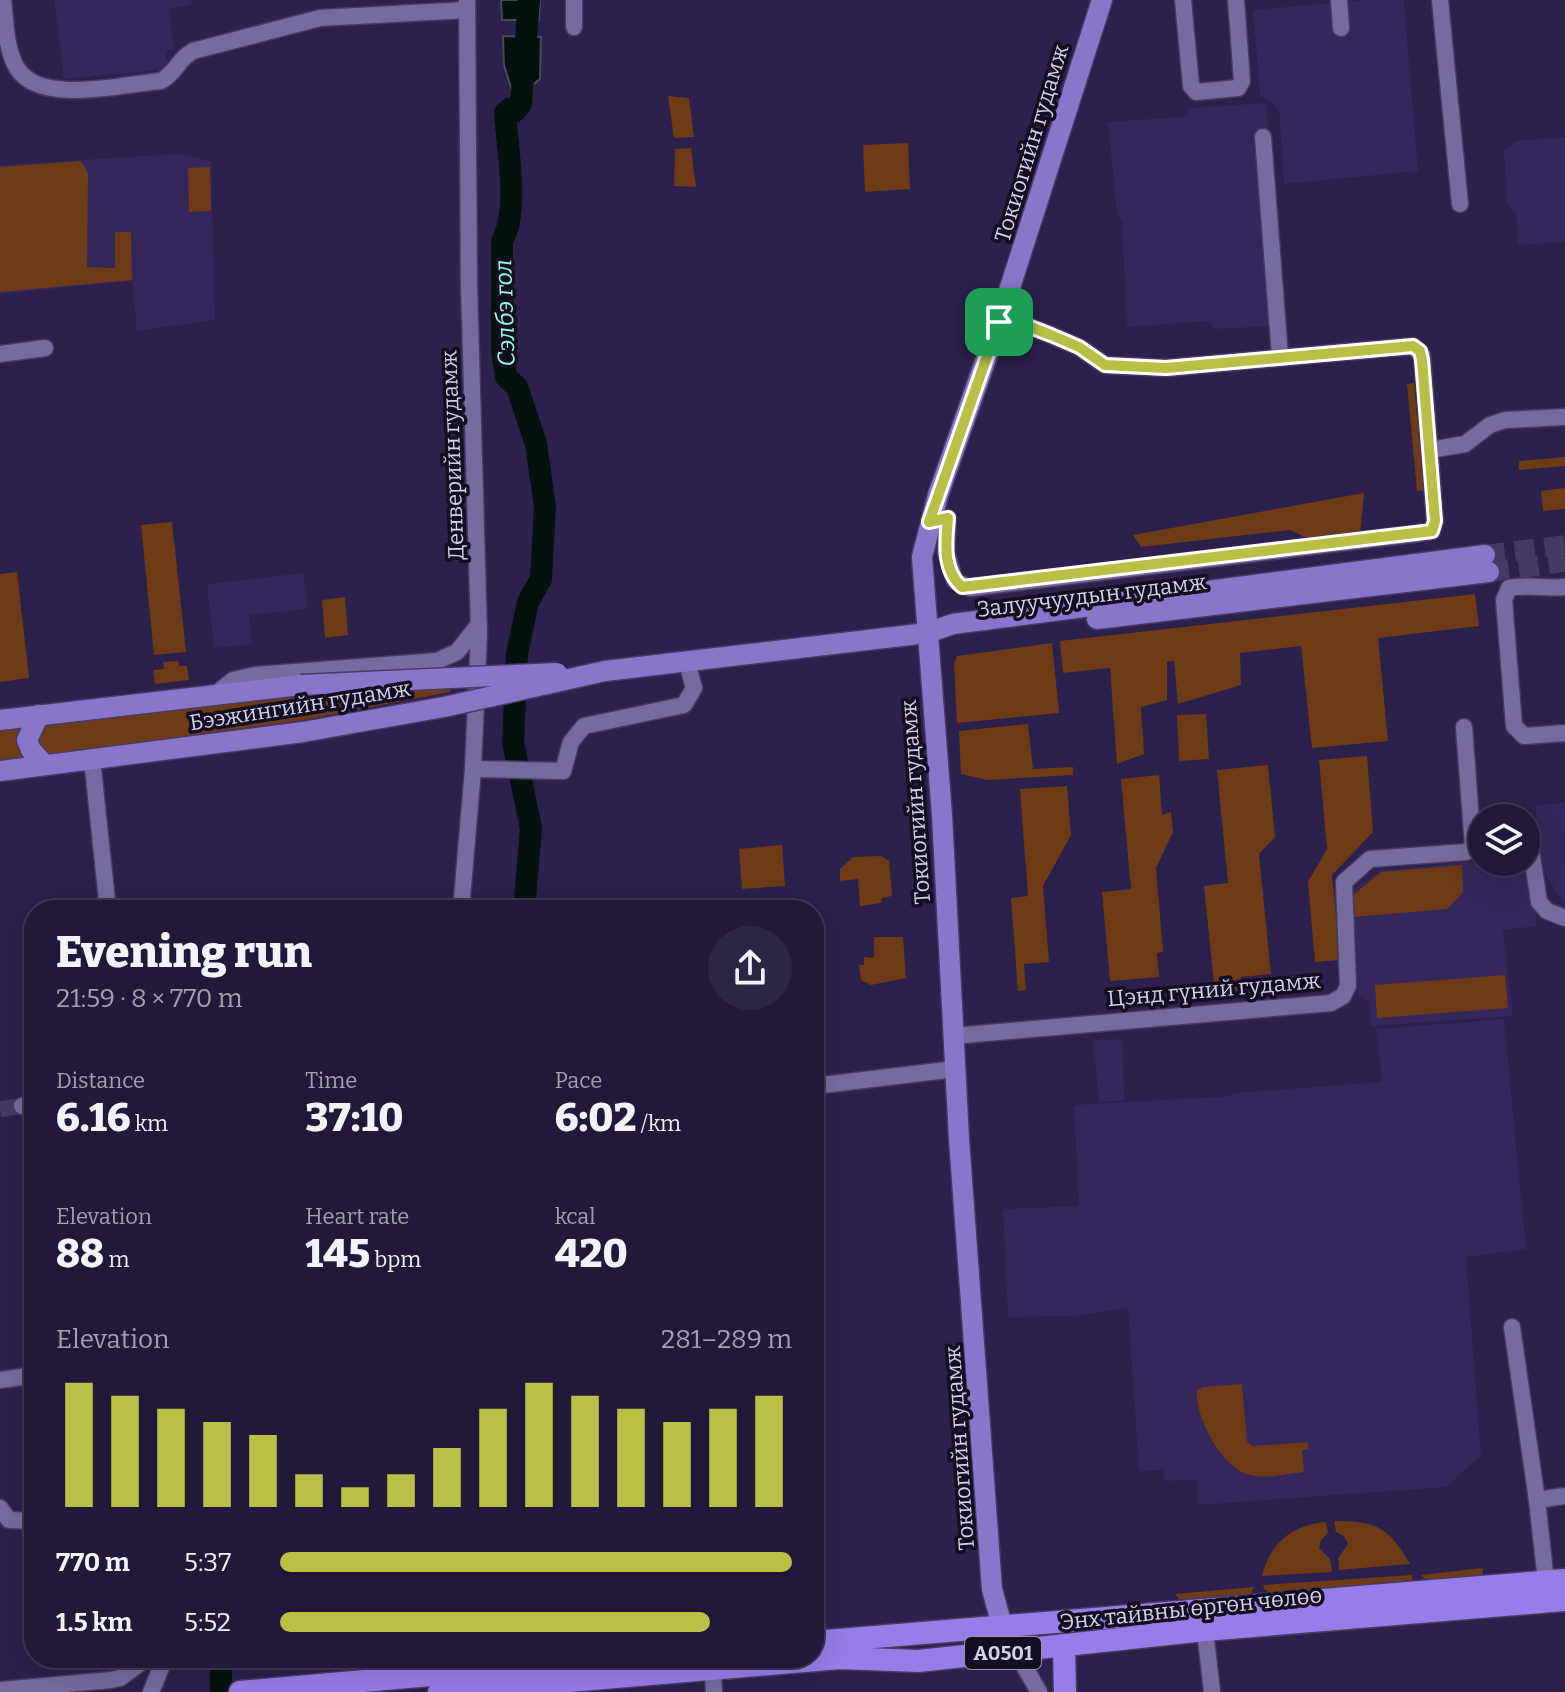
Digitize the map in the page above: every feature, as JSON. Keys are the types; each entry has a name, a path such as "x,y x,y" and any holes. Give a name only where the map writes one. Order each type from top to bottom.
{"highway":[{"name":"Энх тайвны өргөн чөлөө","path":"824,1641 1555,1581"},
{"name":"Энх тайвны өргөн чөлөө","path":"824,1660 918,1661 1064,1648 1205,1630 1565,1600"},
{"path":"1064,1648 1065,1692"},
{"path":"240,1692 512,1668"},
{"name":"Энх тайвны өргөн чөлөө","path":"439,1692 755,1668"}],"main road":[{"name":"Токиогийн гудамж","path":"1016,1652 1002,1626 992,1589 955,1069 942,815 922,557 929,522 999,322 1102,0"},
{"name":"Залуучуудын гудамж","path":"927,633 953,624 1487,563"},
{"name":"Бээжингийн гудамж","path":"0,720 301,685 605,671 927,633"},
{"name":"Бээжингийн гудамж","path":"0,771 303,732 444,707 605,671"},
{"path":"39,715 27,740 31,750 45,765"}],"street":[{"path":"3,0 10,53 18,70 30,82 58,91 161,81 171,76 182,56 193,51 320,18 467,5"},
{"path":"574,0 574,27"},
{"path":"1183,0 1191,86 1196,92 1238,88 1242,81 1236,0"},
{"path":"1339,0 1341,28"},
{"path":"1440,0 1460,204"},
{"name":"Денверийн гудамж","path":"462,900 480,769 469,285 467,5"},
{"path":"1263,137 1280,356"},
{"path":"929,522 948,518 946,552 955,581 970,588 1432,531 1435,521 1430,450 1422,355 1417,348 1408,345 1166,368 1105,365 1079,347 1051,335 1020,323 999,322"},
{"path":"0,354 45,348"},
{"path":"1430,450 1465,444 1490,425 1505,420 1565,417"},
{"path":"1565,587 1552,588 1543,584 1509,588 1504,600 1514,726 1524,736 1565,733"},
{"path":"216,694 233,680 255,675 437,661 457,652 479,624"},
{"path":"480,769 563,771 571,742 584,726 684,705 694,688 687,663"},
{"name":"Цэнд гүний гудамж","path":"953,1036 1173,1014 1331,1003 1343,996 1348,986 1344,882 1370,859 1466,852 1473,847 1464,727"},
{"path":"92,759 107,900"},
{"path":"1535,876 1539,902 1547,911 1565,918"},
{"path":"824,1085 955,1069"},
{"path":"1512,1327 1537,1500 1555,1581"},
{"path":"0,1380 24,1376"},
{"path":"1537,1500 1565,1496"},
{"path":"0,1508 9,1520 24,1525"},
{"path":"1205,1630 1212,1692"},
{"path":"1016,1652 1039,1692"},
{"path":"0,1690 111,1680 120,1678 134,1668"},
{"path":"151,1692 161,1668"}],"shaded area":[{"path":"54,0 191,0 192,4 169,9 174,49 166,51 168,69 64,79"},
{"path":"501,0 540,0 539,20 502,20"},
{"path":"1364,0 1404,0 1418,171 1284,184 1279,109 1260,95 1253,10"},
{"path":"503,36 541,37 540,79 531,86 518,110 504,65"},
{"path":"668,96 689,98 694,137 674,138"},
{"path":"1266,103 1277,206 1268,207 1274,326 1215,329 1208,321 1127,327 1122,223 1117,213 1108,122 1183,117 1191,108"},
{"path":"1565,137 1565,242 1518,245 1516,213 1507,204 1504,150 1516,141"},
{"path":"908,143 910,189 865,192 863,145"},
{"path":"691,148 696,187 674,186 675,149"},
{"path":"177,154 211,161 215,320 137,331 132,281 0,294 0,165"},
{"path":"81,161 88,173 87,267 115,268 115,232 131,232 132,280 0,292 0,167"},
{"path":"210,167 211,211 189,212 188,168"},
{"path":"1414,383 1424,490 1417,491 1407,384"},
{"path":"1565,457 1565,466 1519,470 1519,461"},
{"path":"1565,488 1565,509 1543,511 1541,491"},
{"path":"1364,493 1360,533 1311,540 1290,530 1141,547 1133,535"},
{"path":"172,522 186,652 154,655 141,525"},
{"path":"17,572 29,678 0,682 0,574"},
{"path":"303,573 308,609 249,615 252,644 214,648 207,584"},
{"path":"1475,594 1479,626 1378,638 1388,741 1312,748 1301,646 1240,653 1241,685 1178,704 1174,661 1167,662 1167,700 1141,707 1144,754 1117,764 1110,668 1063,673 1060,641"},
{"path":"345,597 348,635 325,638 322,600"},
{"path":"1052,643 1059,713 957,723 954,664 957,656"},
{"path":"178,661 179,666 187,666 189,680 155,684 153,670 164,669 163,662"},
{"path":"452,687 450,692 303,720 49,755 34,749 39,726 300,694"},
{"path":"1206,714 1209,759 1179,761 1177,715"},
{"path":"1028,724 1033,769 1073,767 1073,775 987,780 961,774 959,731"},
{"path":"29,725 32,757 0,760 0,728"},
{"path":"1367,756 1373,832 1332,875 1340,960 1315,962 1308,882 1327,849 1319,760"},
{"path":"1268,765 1275,837 1259,854 1271,974 1241,977 1242,990 1215,993 1204,886 1228,883 1217,770"},
{"path":"1159,775 1162,815 1171,812 1173,832 1156,868 1163,952 1157,953 1159,977 1110,981 1102,892 1131,889 1121,779"},
{"path":"1067,786 1071,835 1043,886 1049,962 1024,964 1026,990 1018,991 1011,898 1028,896 1020,789"},
{"path":"1565,803 1565,904 1540,868 1540,805"},
{"path":"782,845 785,886 742,889 739,849"},
{"path":"881,856 889,861 892,896 882,898 881,903 860,906 858,879 840,881 840,869 853,857"},
{"path":"1468,862 1468,876 1530,876 1537,926 1503,930 1513,1016 1371,1026 1369,1002 1358,997 1348,894 1380,870"},
{"path":"1462,865 1463,892 1447,909 1354,917 1352,896 1381,872"},
{"path":"874,937 903,937 906,978 871,985 861,980 859,965 864,965 864,957 874,958"},
{"path":"1505,975 1508,1008 1377,1018 1375,985"},
{"path":"1504,1019 1526,1249 1466,1257 1481,1455 1447,1487 1198,1505 1197,1480 1165,1481 1163,1470 1139,1471 1128,1308 1072,1316 1008,1317 1003,1209 1079,1206 1074,1105 1232,1096 1233,1093 1382,1082 1376,1029"},
{"path":"1123,1039 1124,1101 1099,1102 1093,1040"},
{"path":"1242,1384 1247,1442 1253,1446 1308,1442 1308,1449 1302,1450 1304,1472 1253,1476 1237,1469 1219,1451 1200,1414 1197,1391 1203,1387"},
{"path":"1334,1521 1361,1523 1380,1529 1395,1542 1410,1564 1339,1570 1338,1558 1348,1544 1344,1536 1336,1532"},
{"path":"1326,1522 1328,1533 1321,1540 1319,1548 1330,1559 1332,1572 1262,1576 1271,1554 1284,1538 1303,1527"},
{"path":"1483,1568 1482,1577 1428,1582 1421,1575"},
{"path":"1413,1575 1411,1582 1271,1594 1263,1585"},
{"path":"1254,1587 1249,1597 1204,1602 1179,1599 1175,1594"}],"waterway":[{"name":"Сэлбэ гол","path":"525,900 531,828 513,742 517,654 528,602 541,579 545,506 536,444 517,387 506,377 502,350 502,241 511,196 505,113 509,109 514,112 521,104 529,0"},
{"name":"Сэлбэ гол","path":"221,1668 221,1692"}],"tunnel":[{"path":"1485,555 1565,545"},
{"path":"1489,572 1565,562"},
{"path":"0,1109 22,1106"}],"route":[{"path":"999,322 1020,323 1051,335 1079,347 1105,365 1166,368 1413,346 1422,355 1434,496 1435,521 1432,531 962,587 955,581 946,552 948,518 929,522 999,322"}]}
